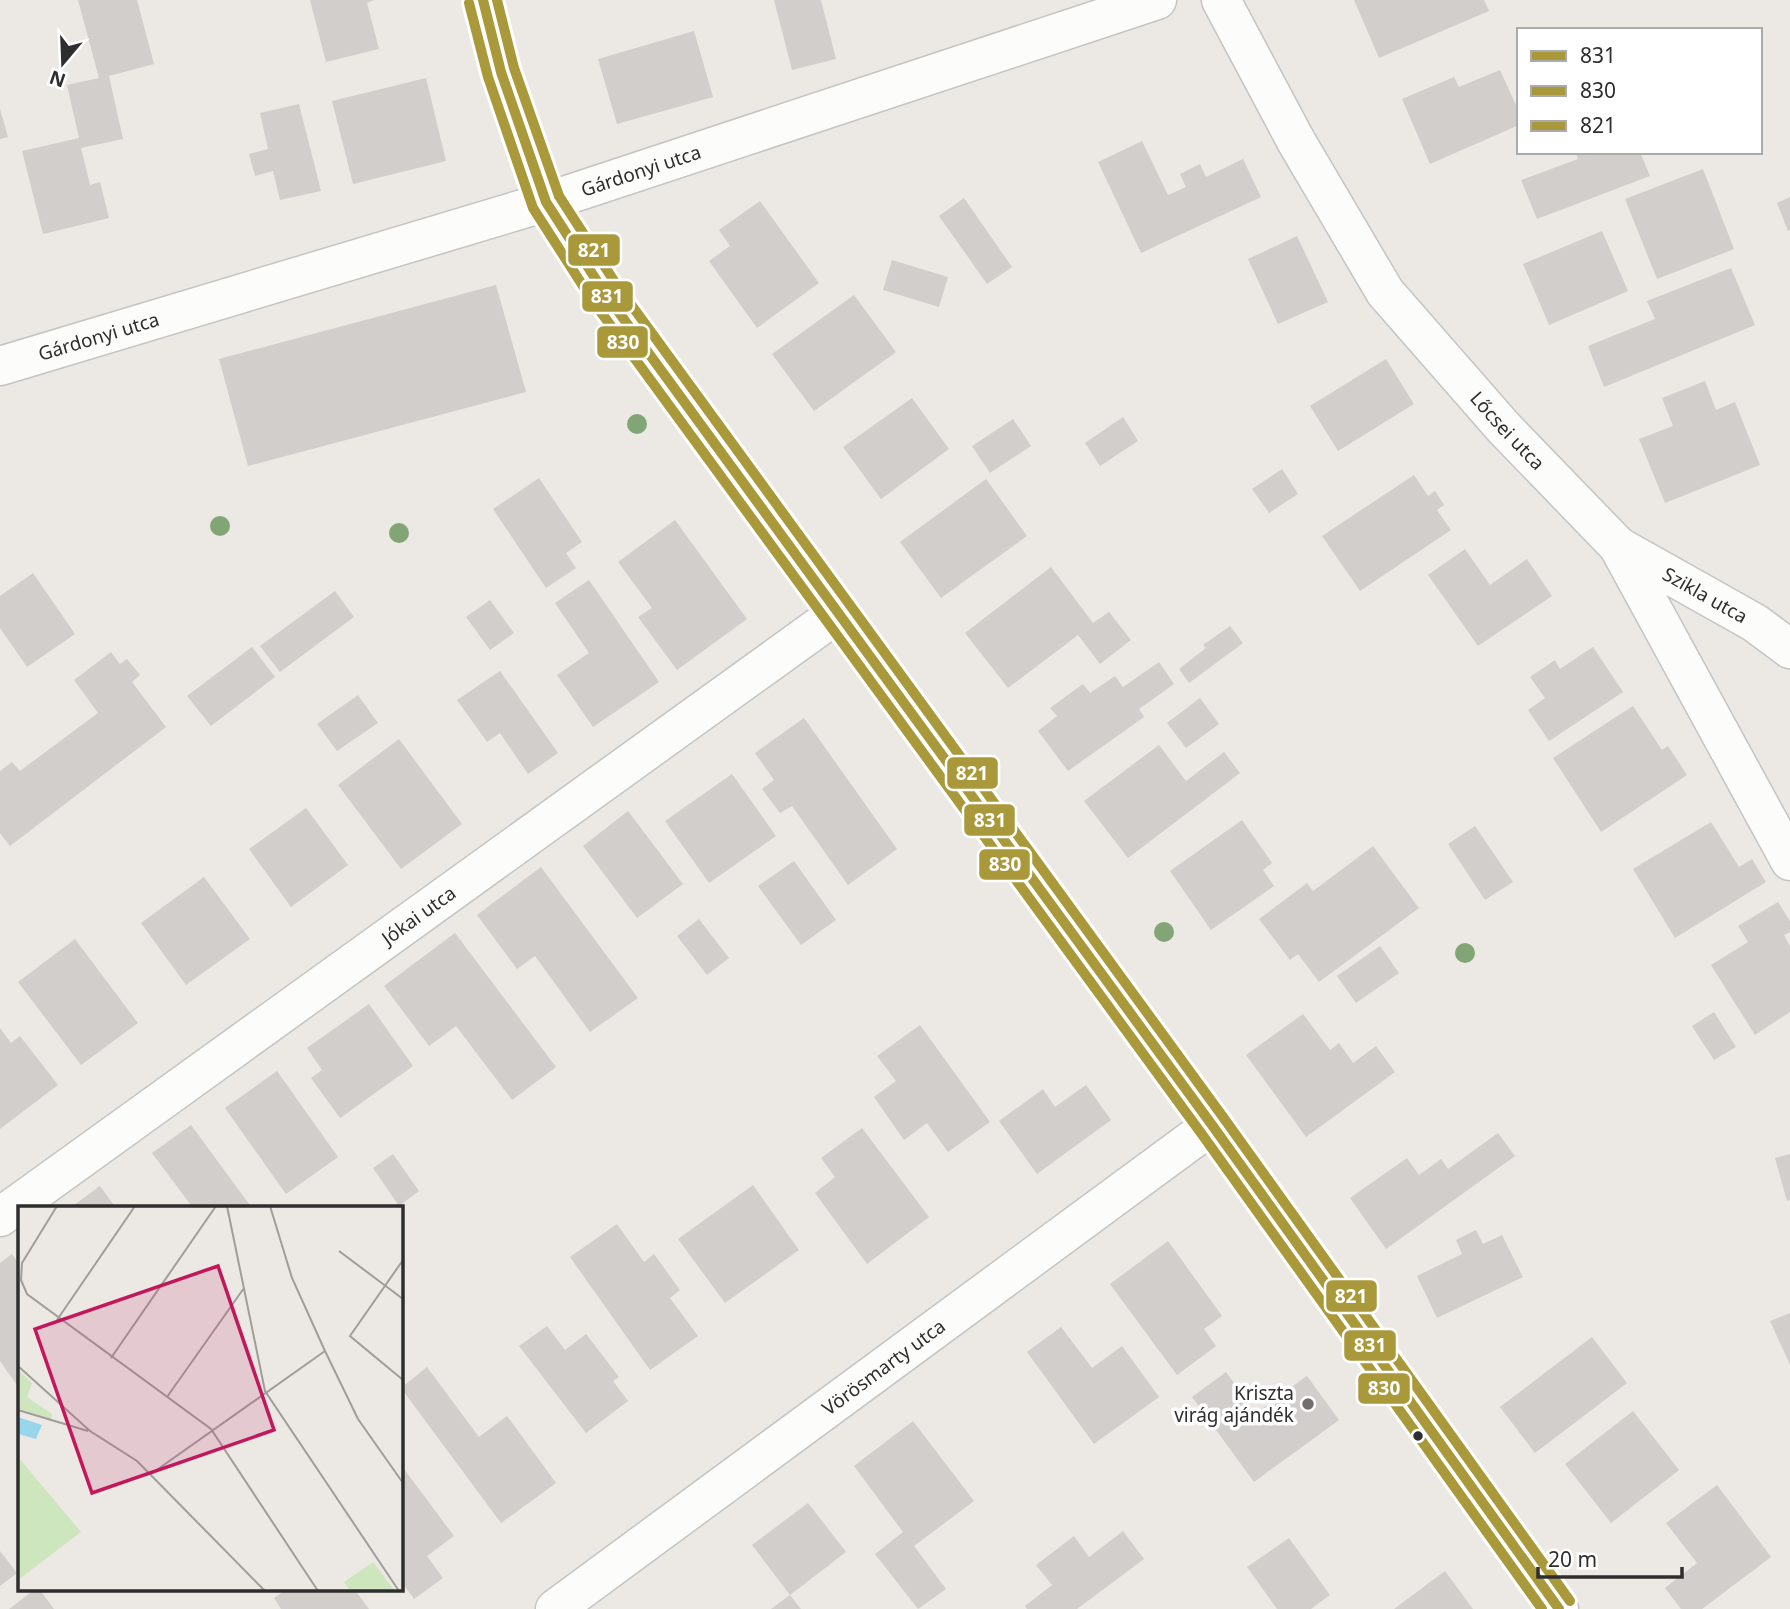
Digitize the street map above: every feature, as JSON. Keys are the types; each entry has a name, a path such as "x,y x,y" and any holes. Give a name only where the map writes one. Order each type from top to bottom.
{"street":[{"path":"483,0 501,72 546,202 604,292 1212,1125 1559,1609"},
{"name":"Gárdonyi utca","path":"0,366 546,202 1157,0"},
{"name":"Lőcsei utca","path":"1221,0 1296,141 1385,292 1503,427 1618,546 1790,860"},
{"name":"Szikla utca","path":"1618,546 1755,623 1790,649"},
{"name":"Jókai utca","path":"0,1217 838,613"},
{"name":"Vörösmarty utca","path":"555,1609 1212,1125"}],"building":[{"path":"78,0 137,0 154,64 109,76 123,139 81,148 90,185 100,182 109,218 43,234 22,151 79,138 67,85 99,78"},
{"path":"310,0 374,0 367,3 379,49 326,62"},
{"path":"774,0 821,0 836,59 792,70"},
{"path":"1354,0 1484,0 1489,11 1379,58"},
{"path":"694,31 713,97 617,124 598,59"},
{"path":"1500,70 1517,108 1517,126 1430,164 1402,99 1454,77 1459,87"},
{"path":"426,78 446,161 353,184 332,101"},
{"path":"299,104 321,191 280,200 273,171 255,176 249,154 268,149 260,113"},
{"path":"0,109 8,137 0,139"},
{"path":"1142,141 1168,195 1186,187 1180,174 1200,164 1206,177 1243,159 1261,197 1141,253 1098,162"},
{"path":"1576,154 1641,154 1650,176 1537,219 1521,180 1578,159"},
{"path":"1703,169 1734,249 1657,279 1625,199"},
{"path":"1790,197 1790,230 1788,231 1777,203"},
{"path":"964,198 1012,267 987,284 939,216"},
{"path":"760,201 819,283 757,328 709,261 730,246 719,230"},
{"path":"1602,231 1628,291 1549,325 1523,264"},
{"path":"1297,236 1328,302 1278,324 1248,259"},
{"path":"892,260 948,277 939,307 883,290"},
{"path":"1731,268 1755,325 1604,387 1588,346 1655,319 1647,301"},
{"path":"496,285 526,392 248,466 219,359"},
{"path":"854,295 896,352 814,411 772,354"},
{"path":"1386,359 1414,404 1338,451 1310,406"},
{"path":"1705,381 1716,410 1735,402 1760,465 1665,503 1639,439 1673,426 1662,398"},
{"path":"912,398 949,449 881,499 843,447"},
{"path":"1123,417 1138,441 1100,466 1085,443"},
{"path":"1013,419 1031,446 990,473 972,446"},
{"path":"1282,469 1298,494 1269,513 1252,489"},
{"path":"1414,475 1428,496 1435,491 1444,505 1437,510 1451,530 1360,591 1322,536"},
{"path":"539,478 582,542 566,553 576,568 546,588 493,509"},
{"path":"986,479 1027,536 941,598 900,542"},
{"path":"675,520 747,619 677,670 638,617 652,608 618,562"},
{"path":"1465,549 1490,585 1527,559 1552,596 1478,646 1428,575"},
{"path":"1051,567 1093,623 1109,612 1131,640 1100,664 1078,635 1008,688 965,633"},
{"path":"33,573 75,634 27,667 0,628 0,596"},
{"path":"589,580 659,682 593,727 557,675 589,653 555,603"},
{"path":"335,591 354,617 280,672 260,646"},
{"path":"490,600 514,633 490,650 466,617"},
{"path":"1230,626 1243,643 1189,683 1179,669 1206,648 1203,645"},
{"path":"252,647 275,677 211,726 187,696"},
{"path":"1593,647 1623,692 1549,741 1528,710 1545,698 1530,677 1555,660 1560,669"},
{"path":"111,652 120,664 127,659 140,675 132,682 166,727 10,846 0,833 0,771 12,762 20,771 98,713 74,680"},
{"path":"1159,662 1174,684 1139,709 1144,717 1068,771 1038,731 1057,716 1050,708 1083,684 1090,693 1115,676 1123,687"},
{"path":"500,671 558,753 528,774 500,733 487,742 457,700"},
{"path":"358,695 378,723 337,751 317,724"},
{"path":"1200,698 1219,724 1186,748 1167,723"},
{"path":"1633,706 1662,750 1668,746 1687,775 1601,832 1553,758"},
{"path":"804,718 897,849 848,885 792,806 780,813 762,789 774,780 755,753"},
{"path":"399,739 462,824 401,869 338,785"},
{"path":"1159,745 1186,781 1224,752 1240,773 1128,858 1084,801"},
{"path":"732,774 776,836 709,883 665,821"},
{"path":"306,808 348,865 291,907 249,849"},
{"path":"628,811 683,884 637,918 583,846"},
{"path":"1242,820 1272,863 1263,870 1274,886 1211,930 1170,871"},
{"path":"1711,822 1739,867 1752,859 1766,882 1675,938 1633,869"},
{"path":"1475,826 1513,882 1485,900 1448,844"},
{"path":"1373,846 1419,908 1319,982 1298,954 1290,960 1259,919 1307,883 1313,891"},
{"path":"794,861 836,920 801,945 758,886"},
{"path":"541,867 638,998 590,1032 535,956 517,969 477,915"},
{"path":"204,877 250,939 186,985 141,923"},
{"path":"1778,902 1790,921 1790,932 1784,935 1790,946 1790,1012 1755,1035 1711,965 1748,942 1738,926"},
{"path":"699,919 729,958 707,975 677,936"},
{"path":"455,933 556,1067 512,1100 456,1026 429,1046 384,986"},
{"path":"75,939 138,1023 81,1065 18,982"},
{"path":"1380,946 1399,973 1356,1003 1337,976"},
{"path":"369,1004 413,1066 340,1118 311,1078 322,1070 307,1048"},
{"path":"1714,1012 1736,1047 1714,1060 1692,1026"},
{"path":"1303,1014 1330,1050 1339,1043 1353,1063 1376,1046 1395,1072 1306,1137 1246,1055"},
{"path":"920,1025 990,1122 948,1152 927,1123 904,1140 874,1097 896,1081 877,1056"},
{"path":"0,1028 11,1043 20,1036 58,1085 0,1129"},
{"path":"277,1071 338,1157 286,1194 225,1108"},
{"path":"1086,1085 1111,1120 1037,1174 999,1121 1043,1089 1055,1107"},
{"path":"191,1125 251,1206 192,1206 152,1153"},
{"path":"862,1128 929,1217 867,1264 815,1193 835,1177 821,1158"},
{"path":"1498,1133 1515,1156 1386,1249 1350,1198 1407,1158 1419,1175 1441,1159 1448,1169"},
{"path":"393,1154 419,1191 399,1206 373,1168"},
{"path":"1790,1154 1790,1200 1787,1201 1775,1158"},
{"path":"753,1185 799,1250 725,1303 678,1239"},
{"path":"100,1186 115,1206 73,1206"},
{"path":"617,1224 644,1262 654,1254 680,1290 670,1298 698,1336 650,1370 570,1257"},
{"path":"1476,1230 1483,1244 1502,1235 1523,1277 1437,1318 1417,1276 1462,1254 1456,1240"},
{"path":"1168,1241 1222,1316 1204,1329 1216,1346 1177,1375 1110,1284"},
{"path":"12,1254 18,1263 18,1387 0,1361 0,1263"},
{"path":"1790,1313 1790,1365 1770,1321"},
{"path":"547,1326 565,1350 586,1334 619,1377 613,1381 628,1401 586,1433 519,1346"},
{"path":"1061,1327 1092,1368 1122,1346 1159,1397 1094,1444 1027,1352"},
{"path":"1592,1337 1627,1383 1535,1453 1500,1407"},
{"path":"427,1367 479,1437 507,1416 556,1483 501,1523 402,1387"},
{"path":"1226,1372 1256,1413 1307,1376 1339,1420 1254,1482 1192,1397"},
{"path":"1633,1411 1679,1470 1611,1523 1565,1464"},
{"path":"913,1421 974,1501 914,1546 946,1589 918,1609 875,1554 903,1532 854,1466"},
{"path":"402,1466 454,1536 427,1556 443,1578 414,1599 402,1582"},
{"path":"1717,1485 1771,1557 1702,1609 1681,1609 1665,1588 1697,1563 1666,1523"},
{"path":"808,1503 846,1552 790,1595 752,1545"},
{"path":"1123,1531 1144,1559 1077,1609 1027,1609 1025,1606 1052,1585 1036,1565 1074,1536 1089,1557"},
{"path":"1289,1538 1330,1595 1311,1609 1277,1609 1247,1567"},
{"path":"0,1551 17,1573 0,1586"},
{"path":"1445,1571 1473,1609 1394,1609"},
{"path":"31,1592 41,1592 54,1609 9,1609"},
{"path":"283,1592 356,1592 369,1609 281,1609 274,1598"},
{"path":"790,1595 801,1609 771,1609"}],"transit line":[{"name":"831","path":"483,0 501,72 546,202 604,292 1212,1125 1559,1609"},
{"name":"821","path":"497,0 514,68 559,196 616,284 1223,1117 1570,1601"},
{"name":"830","path":"469,3 488,77 533,208 592,300 1201,1133 1542,1609"}],"place":[{"name":"Kriszta virág ajándék","path":"1308,1404"}]}
